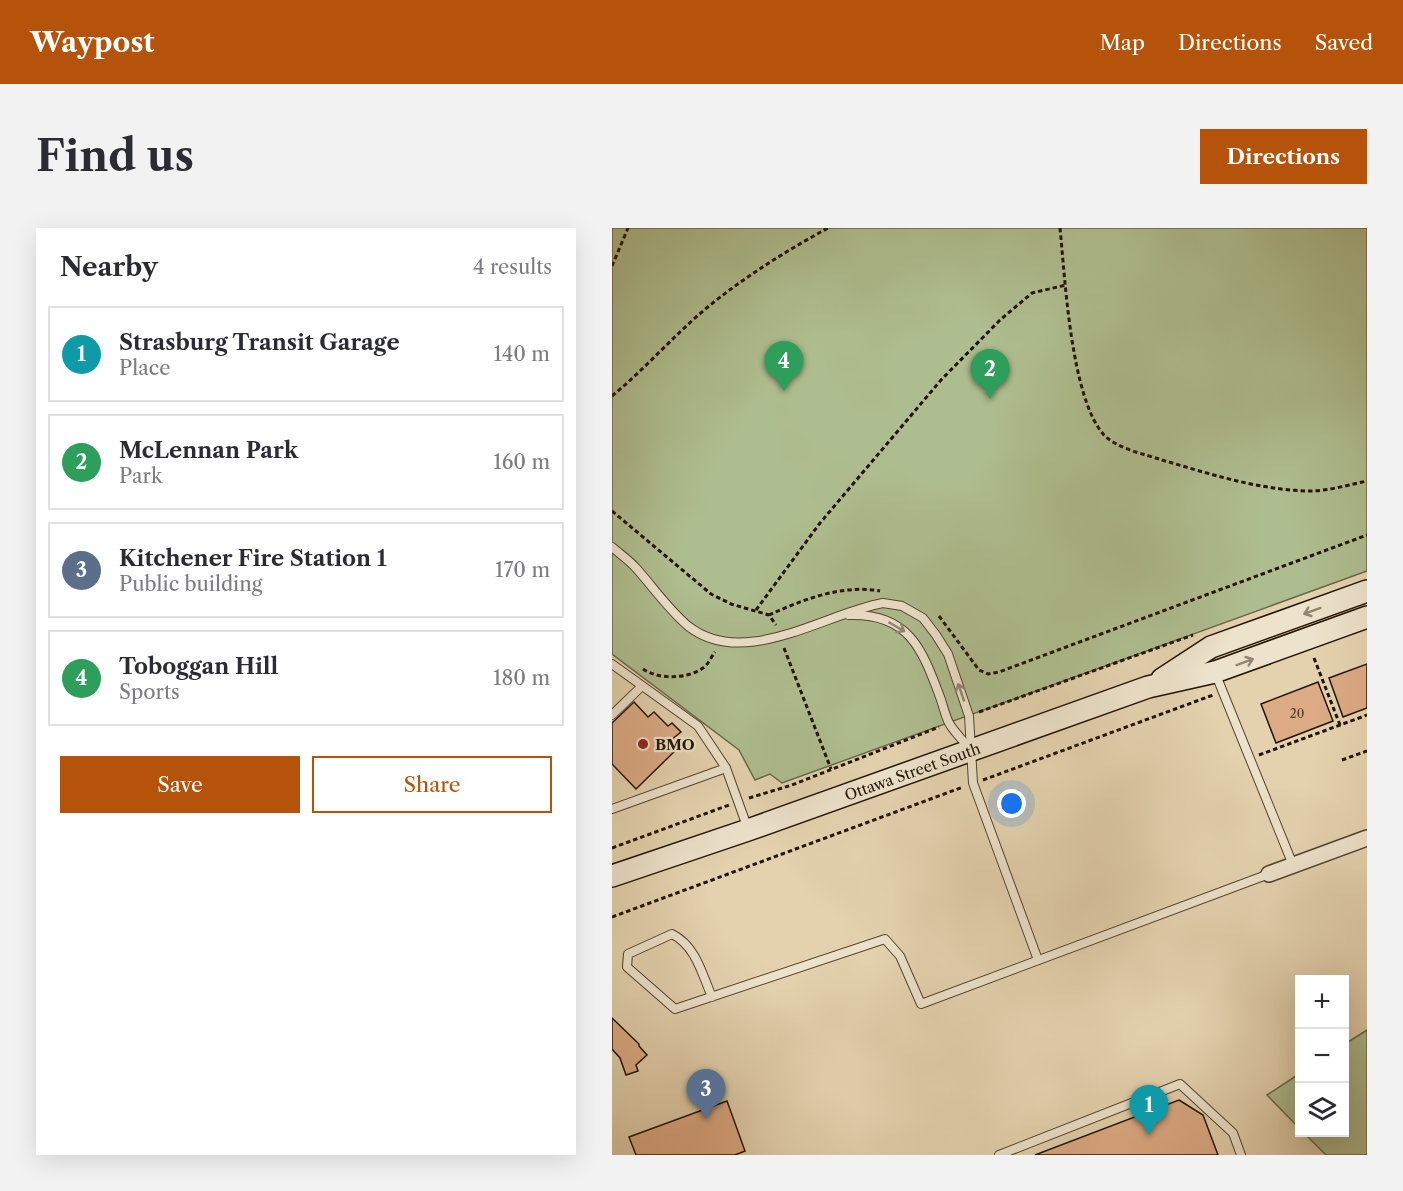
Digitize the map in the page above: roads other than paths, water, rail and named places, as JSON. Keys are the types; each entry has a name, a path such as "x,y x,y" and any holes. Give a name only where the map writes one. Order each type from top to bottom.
{"main road":[{"name":"Ottawa Street South","path":"612,876 748,830 1148,687 1211,647 1367,591"},
{"name":"Ottawa Street South","path":"1148,687 1219,682 1367,617"},
{"name":"Ottawa Street South","path":"612,887 677,855"}],"street":[{"path":"1269,874 1367,838"}],"lane":[{"path":"612,547 634,566 689,627 706,638 722,642 749,643 780,636 873,605 893,603 923,618 936,635 952,665 969,716 974,783 1038,960"},
{"path":"841,615 881,619 904,631 914,640 927,662 949,723 970,749"},
{"path":"612,664 698,726 726,768 748,830"},
{"path":"1219,682 1293,865"},
{"path":"612,715 642,686"},
{"path":"612,809 726,768"},
{"path":"712,997 691,949 683,940 672,934 628,954 627,967 675,1009 712,997 885,939 900,956 921,1004 1269,874"},
{"path":"999,1155 1180,1084 1233,1132 1241,1155"}],"place":[{"name":"Toboggan Hill","path":"784,391"},
{"name":"McLennan Park","path":"990,399"},
{"name":"BMO","path":"643,744"},
{"name":"Kitchener Fire Station 1","path":"706,1119"},
{"name":"Strasburg Transit Garage","path":"1149,1135"}]}
